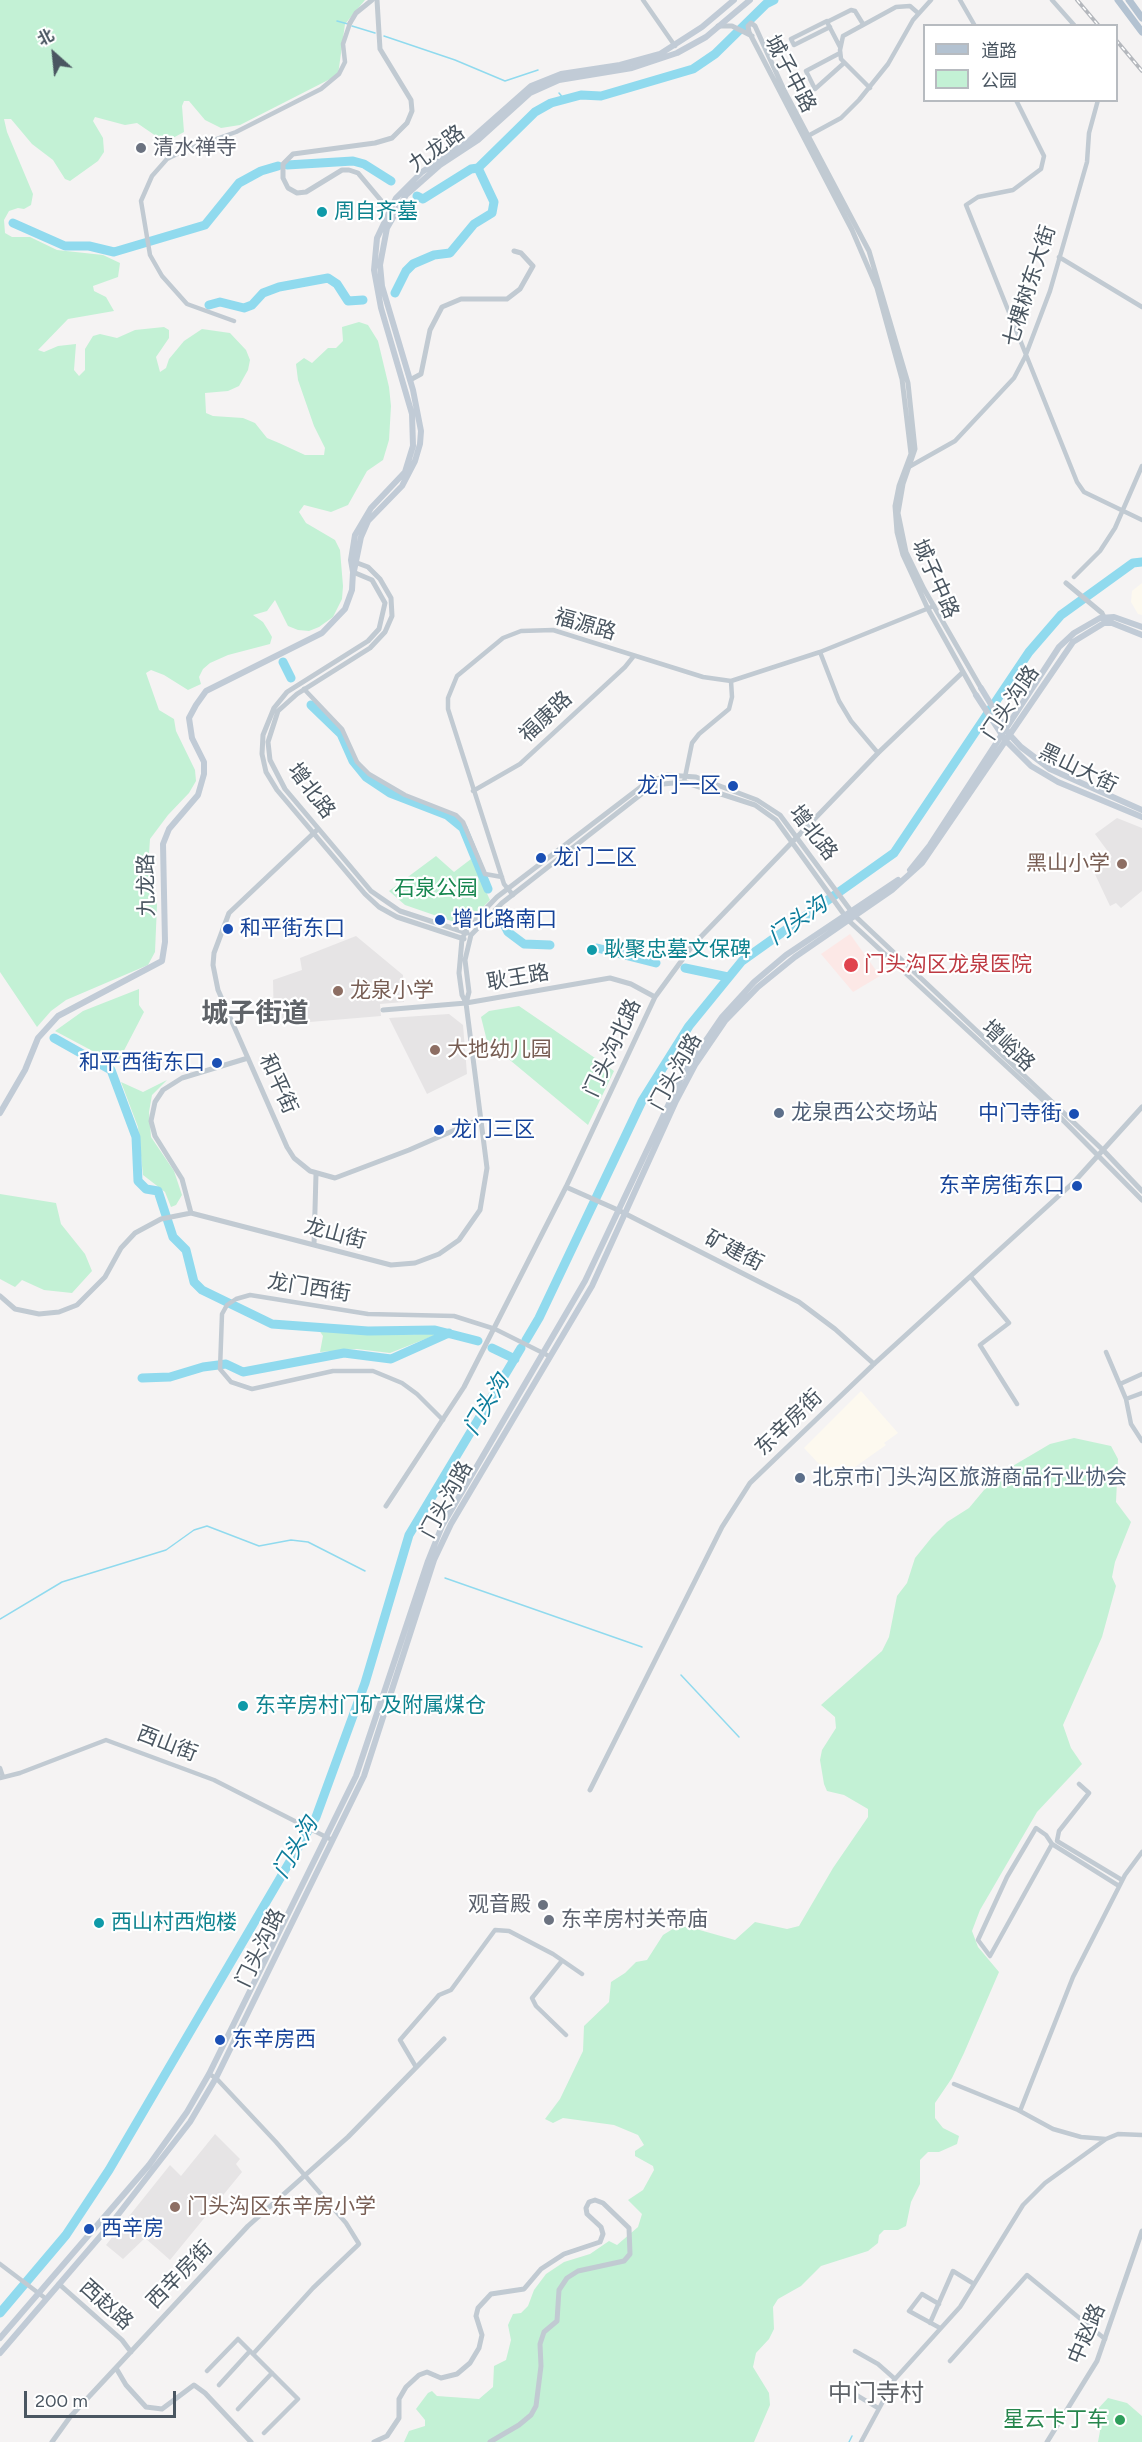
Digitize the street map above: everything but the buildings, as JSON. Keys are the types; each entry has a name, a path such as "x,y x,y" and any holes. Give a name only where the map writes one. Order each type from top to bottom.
{"main road":[{"name":"九龙路","path":"0,1113 25,1070 38,1038 58,1016 162,961 165,942 163,844 169,829 198,795 204,774 204,762 192,738 189,718 206,691 330,627 345,609 352,590 354,561 361,524 371,508 405,472 413,446 412,414 381,308 374,270 377,238 389,210 408,184 435,162 470,140 531,86 561,74 641,61 675,46 735,0"},
{"path":"735,0 739,9"},
{"path":"1118,0 1142,32"},
{"path":"1129,0 1142,18"},
{"name":"九龙路","path":"354,561 368,521 402,486 415,461 421,432 410,380 384,294 380,265 387,228 406,195 421,179 478,141 513,107 538,89 559,80 632,68 677,53 706,37 746,1"},
{"path":"1106,620 1120,619 1142,627"},
{"path":"1106,620 1142,635"},
{"name":"门头沟路","path":"0,2353 110,2225 190,2122 216,2078 329,1838 368,1745 428,1561 442,1526 585,1281 615,1209 683,1074 722,1017 749,987 786,955 892,890 922,863 1008,731 1069,647 1106,620"},
{"path":"981,688 1008,731"},
{"name":"城子中路","path":"976,695 1004,738"},
{"name":"黑山大街","path":"1008,731 1050,769 1142,810"},
{"name":"黑山大街","path":"1004,738 1016,754 1044,775 1142,817"},
{"name":"门头沟路","path":"0,2338 149,2165 187,2112 209,2074 329,1838 364,1776 422,1595 450,1524 592,1286 676,1101 695,1065 725,1021 758,987 849,915"}],"street":[{"path":"234,321 187,304 162,276 150,255 144,230 141,201 152,176 166,159 236,132 321,89 339,74 345,62 343,44 349,25 356,13 372,0"},
{"path":"376,0 380,49 411,100 412,111 407,123 392,138 375,143 303,150 293,154 283,164 283,178 288,188 297,193 306,192 342,170 349,170 358,173 389,210"},
{"path":"643,0 675,46"},
{"path":"807,136 840,118 870,88 918,13 931,0"},
{"path":"960,0 974,24"},
{"path":"1052,0 1073,24"},
{"path":"835,37 903,5 918,13"},
{"path":"828,25 791,39 794,45 828,25 851,10 855,11 863,24"},
{"name":"城子中路","path":"807,136 752,36 748,26 751,23 755,26 852,230 877,288 902,379 910,454 909,467 899,486 895,506 897,532 903,555 976,695"},
{"path":"828,25 840,47"},
{"path":"718,27 732,26 752,36"},
{"path":"853,29 843,36 840,53 844,63 870,88"},
{"path":"840,53 806,71 815,89 844,63"},
{"path":"1017,102 1042,150 1044,156 1041,169 1013,190 978,197 970,200 966,205 1077,482 1084,492 1142,520"},
{"name":"七棵树东大街","path":"909,467 955,441 1014,378 1026,357 1050,291 1087,162 1089,132 1097,102"},
{"path":"410,380 421,374 430,330 442,307 462,299 507,299 520,289 533,266 522,253 514,251"},
{"path":"1059,257 1142,307"},
{"path":"1074,577 1100,551 1114,528 1142,466"},
{"name":"增北路","path":"354,561 368,567 386,589 392,606 392,616 385,632 370,648 304,689 278,711 268,742 270,760 276,777 364,894 379,907 397,917 466,937"},
{"name":"增北路","path":"316,831 277,790 266,772 262,754 263,735 274,708 287,692 368,641 379,629 386,603 372,580 353,572"},
{"path":"1066,583 1106,620"},
{"name":"城子中路","path":"931,607 981,688"},
{"name":"福源路","path":"513,895 502,878 448,709 452,686 466,667 503,638 536,629 553,630 703,678 731,681 820,652 931,607"},
{"path":"820,652 839,701 851,721 878,753"},
{"name":"福康路","path":"473,791 520,764 633,657"},
{"name":"门头沟北路","path":"386,1506 464,1388 566,1187 655,997 693,945 878,753 963,672"},
{"path":"684,779 692,743 699,734 729,709 732,697 731,681"},
{"path":"304,689 342,729 357,762 369,774 405,795 456,816 463,822 485,874 502,878"},
{"name":"增北路","path":"466,937 508,889 646,783 667,775 731,790 770,807 798,837 844,903 849,915"},
{"name":"增北路","path":"466,937 513,895 644,792 684,779 767,812 792,841 839,907 849,915"},
{"name":"和平街","path":"316,831 238,902 229,913 214,953 215,978 287,1147 294,1158 316,1174"},
{"name":"增峪路","path":"849,915 1142,1191"},
{"name":"龙山街","path":"0,1296 15,1309 39,1314 59,1312 77,1305 105,1277 121,1248 135,1233 161,1219 191,1213 392,1265 415,1263 439,1254 459,1240 480,1210 487,1168 466,1003 469,992 465,960 466,937"},
{"name":"耿王路","path":"383,1010 466,1003 610,978 631,984 655,997"},
{"path":"191,1213 182,1179 155,1136 151,1121 155,1102 163,1090 182,1078 248,1058"},
{"name":"东辛房街","path":"590,1790 736,1501 778,1455 1102,1154 1142,1107"},
{"path":"314,1245 316,1174 328,1178 342,1176 480,1119"},
{"name":"增峪路","path":"1102,1154 1142,1200"},
{"name":"矿建街","path":"566,1187 626,1214 799,1302 835,1329 874,1365"},
{"path":"971,1277 1009,1323 980,1345 1017,1404"},
{"name":"龙门西街","path":"443,1420 417,1394 402,1383 373,1371 333,1371 252,1389 231,1382 220,1369 219,1346 222,1314 227,1305 236,1299 250,1295 368,1314 454,1316 495,1329 549,1356"},
{"path":"1106,1352 1126,1399 1131,1424 1142,1441"},
{"path":"1120,1384 1142,1374"},
{"path":"1126,1399 1142,1393"},
{"name":"西山街","path":"2,1777 20,1773 106,1740 214,1780 329,1838"},
{"path":"0,1768 2,1777"},
{"path":"1078,1784 1089,1793 1059,1831 1057,1841 1122,1880"},
{"path":"1052,1844 990,1956 978,1940 1007,1877 1036,1828 1046,1835 1052,1844 1119,1886"},
{"path":"1020,2111 1060,2005 1122,1880 1142,1852"},
{"path":"416,2067 400,2040 439,1995 452,1990 495,1930 509,1931 553,1954 561,1962 582,1974"},
{"path":"561,1962 532,1998 536,2006 566,2035"},
{"name":"西辛房街","path":"52,2442 70,2417 256,2218 348,2137 444,2039"},
{"path":"209,2074 216,2078 304,2175 346,2223 359,2244 219,2385"},
{"path":"954,2084 1020,2111 1053,2129 1081,2137 1106,2139"},
{"path":"861,2442 895,2379 960,2307 1023,2205 1045,2182 1106,2139 1118,2134 1142,2135"},
{"path":"374,2442 387,2436 399,2418 399,2399 405,2387 419,2375 427,2372 441,2378 457,2374 470,2363 479,2348 482,2335 476,2316 478,2308 491,2294 524,2289 541,2269 564,2254 600,2242 603,2234 601,2226 587,2214 586,2208 590,2202 595,2200 603,2203 629,2228 630,2254 624,2261 578,2271 563,2284 556,2302 557,2321 544,2332 540,2344 542,2366 536,2406 531,2415 519,2425 490,2442"},
{"name":"中赵路","path":"1047,2442 1097,2361 1142,2231"},
{"path":"0,2264 45,2298"},
{"path":"930,2323 953,2271 974,2284"},
{"path":"951,2361 1027,2275 1106,2340"},
{"name":"西赵路","path":"59,2284 122,2340 131,2352"},
{"path":"939,2304 922,2294 909,2311 940,2328"},
{"path":"207,2371 238,2339 298,2399 264,2433"},
{"path":"855,2351 878,2364 895,2379"},
{"path":"116,2368 126,2385 146,2407 162,2409 194,2385 205,2393 251,2442"},
{"path":"238,2409 272,2373"},
{"path":"853,2393 878,2408"}],"shaded area":[{"path":"1142,583 1142,615 1138,614 1131,602 1132,591"},
{"name":"黑山小学","path":"1117,818 1142,828 1142,891 1121,908 1116,903 1110,906 1093,870 1112,857 1095,834"},
{"name":"门头沟区龙泉医院","path":"850,934 880,976 853,992 821,954"},
{"name":"龙泉小学","path":"356,936 403,975 404,1002 380,1004 381,1016 274,1025 273,980 302,970 300,958"},
{"name":"大地幼儿园","path":"449,1014 463,1025 467,1074 427,1094 389,1018"},
{"path":"861,1391 898,1433 884,1443 886,1445 835,1481 804,1448"},
{"name":"门头沟区东辛房小学","path":"215,2134 240,2159 236,2164 242,2172 170,2260 145,2238 123,2259 106,2245 170,2165 181,2176"}],"green space":[{"path":"0,0 365,0 345,24 338,75 240,125 221,128 205,120 189,101 184,101 182,106 184,132 171,139 156,136 137,123 125,125 95,117 93,121 103,138 104,152 98,161 70,181 65,179 53,160 32,144 11,119 4,119 7,132 33,194 31,205 24,209 9,211 4,220 5,233 12,237 30,237 57,250 103,255 120,263 118,277 93,286 94,291 106,297 114,311 68,319 38,350 44,352 58,346 76,344 74,370 79,376 85,370 85,349 93,336 100,334 117,338 135,330 164,327 169,330 169,338 156,357 160,372 166,368 169,359 184,341 202,329 230,333 246,350 250,360 248,370 239,386 228,391 205,393 206,413 213,416 243,418 255,423 267,438 305,455 324,455 325,448 314,426 298,380 296,364 304,358 312,363 328,348 336,348 343,341 342,327 359,322 368,325 378,341 391,406 389,440 383,460 367,471 348,505 331,512 304,505 299,512 306,523 335,540 340,550 342,599 333,617 309,631 298,630 288,626 275,600 267,611 253,615 263,622 268,630 272,637 270,644 228,655 210,663 199,677 201,684 188,690 164,675 151,670 146,673 159,710 174,719 176,731 195,770 196,781 189,793 150,839 149,854 157,905 155,952 148,965 66,1000 51,1011 37,1027 0,972"},
{"name":"石泉公园","path":"436,856 454,872 471,859 490,900 468,922 460,924 405,905 389,891"},
{"path":"139,989 139,1005 144,1012 117,1064 55,1031 83,1011"},
{"path":"519,1006 614,1071 588,1125 487,1041 481,1017 489,1011"},
{"path":"167,1080 152,1095 149,1112 151,1137 174,1171 182,1195 176,1205 171,1207 165,1192 143,1175 138,1127 121,1082 143,1092"},
{"path":"0,1194 56,1203 61,1224 85,1254 92,1271 72,1293 44,1290 22,1280 15,1287 0,1279"},
{"path":"319,1330 374,1335 438,1334 390,1353 357,1349 320,1352 323,1336"},
{"path":"1074,1438 1111,1446 1118,1459 1116,1502 1131,1522 1115,1562 1112,1577 1116,1586 1102,1637 1063,1725 1071,1748 1082,1764 1037,1812 980,1910 972,1931 978,1947 999,1972 952,2078 935,2103 935,2118 943,2128 959,2136 957,2144 939,2152 928,2152 920,2160 920,2184 911,2202 906,2226 898,2230 884,2230 879,2235 878,2243 868,2251 821,2266 801,2286 778,2299 773,2307 774,2329 769,2339 756,2353 753,2367 769,2393 770,2405 754,2442 404,2442 409,2431 425,2426 425,2420 416,2409 428,2393 432,2391 437,2396 479,2399 493,2387 494,2366 506,2360 511,2340 508,2325 513,2314 521,2313 528,2306 534,2290 546,2274 564,2262 590,2254 609,2241 617,2245 638,2227 642,2214 628,2200 643,2190 654,2170 653,2166 635,2156 635,2151 644,2145 638,2135 614,2125 563,2118 553,2123 545,2119 560,2099 583,2051 584,2026 609,2002 611,1982 636,1962 647,1960 663,1935 676,1927 689,1927 735,1940 755,1922 787,1929 799,1926 833,1868 868,1817 868,1809 844,1795 827,1791 824,1784 820,1760 822,1750 836,1728 835,1717 821,1705 882,1651 889,1637 897,1596 907,1583 915,1558 932,1537 947,1522 969,1508 984,1490 1011,1467 1050,1444"},
{"name":"星云卡丁车","path":"1108,2398 1127,2403 1142,2416 1142,2442 1098,2442 1100,2431 1094,2413"}],"waterway":[{"path":"417,196 423,199 471,169 478,168 535,112 551,103 581,95 601,96 693,69 715,54 766,4 774,0"},
{"path":"337,21 348,24"},
{"path":"352,26 375,33"},
{"path":"384,36 455,60 505,81 538,70"},
{"path":"559,93 564,99"},
{"path":"287,165 353,161 364,164 391,181"},
{"path":"13,223 65,246 89,246 114,252 205,225 239,183 261,171 278,166"},
{"path":"395,293 406,271 413,264 434,255 450,253 474,224 492,213 494,202 478,168"},
{"path":"209,305 220,302 244,308 252,305 263,293 279,287 328,278 337,284 348,301 363,300"},
{"name":"门头沟","path":"526,1340 539,1318 642,1101 689,1026 742,961 894,853 1029,652 1061,615 1133,563 1142,562"},
{"path":"283,662 291,678"},
{"path":"311,705 341,734 353,761 366,777 390,793 447,815 463,828 488,889"},
{"path":"503,922 508,932 524,944 550,945"},
{"path":"597,948 656,963"},
{"path":"685,968 728,977"},
{"path":"54,1038 111,1070 136,1137 138,1181 146,1189 158,1191 173,1237 186,1250 194,1282 202,1290 272,1324 368,1331 435,1330 478,1341"},
{"path":"142,1378 170,1377 203,1367 226,1364 243,1372 344,1353 391,1359 449,1333"},
{"path":"492,1348 515,1359"},
{"name":"门头沟","path":"0,2313 66,2235 109,2170 316,1817 365,1683 409,1535 521,1348"},
{"path":"0,1619 62,1582 166,1550 194,1530 207,1526 259,1546 291,1540 308,1542 365,1571"},
{"path":"445,1578 642,1647"},
{"path":"681,1675 739,1737"},
{"path":"849,2442 852,2436"}],"railway":[{"path":"1077,0 1097,24"},
{"path":"1118,42 1142,71"}],"place":[{"name":"清水禅寺","path":"141,148"},
{"name":"周自齐墓","path":"322,212"},
{"name":"龙门一区","path":"733,786"},
{"name":"龙门二区","path":"541,858"},
{"name":"黑山小学","path":"1122,864"},
{"name":"增北路南口","path":"440,920"},
{"name":"和平街东口","path":"228,929"},
{"name":"耿聚忠墓文保碑","path":"592,950"},
{"name":"门头沟区龙泉医院","path":"851,965"},
{"name":"龙泉小学","path":"338,991"},
{"name":"大地幼儿园","path":"435,1050"},
{"name":"和平西街东口","path":"217,1063"},
{"name":"龙泉西公交场站","path":"779,1113"},
{"name":"中门寺街","path":"1074,1114"},
{"name":"龙门三区","path":"439,1130"},
{"name":"东辛房街东口","path":"1077,1186"},
{"name":"北京市门头沟区旅游商品行业协会","path":"800,1478"},
{"name":"东辛房村门矿及附属煤仓","path":"243,1706"},
{"name":"观音殿","path":"543,1905"},
{"name":"东辛房村关帝庙","path":"549,1920"},
{"name":"西山村西炮楼","path":"99,1923"},
{"name":"东辛房西","path":"220,2040"},
{"name":"门头沟区东辛房小学","path":"175,2207"},
{"name":"西辛房","path":"89,2229"},
{"name":"星云卡丁车","path":"1120,2420"}],"district":[{"name":"城子街道","path":"255,1014"},
{"name":"中门寺村","path":"876,2394"}]}
